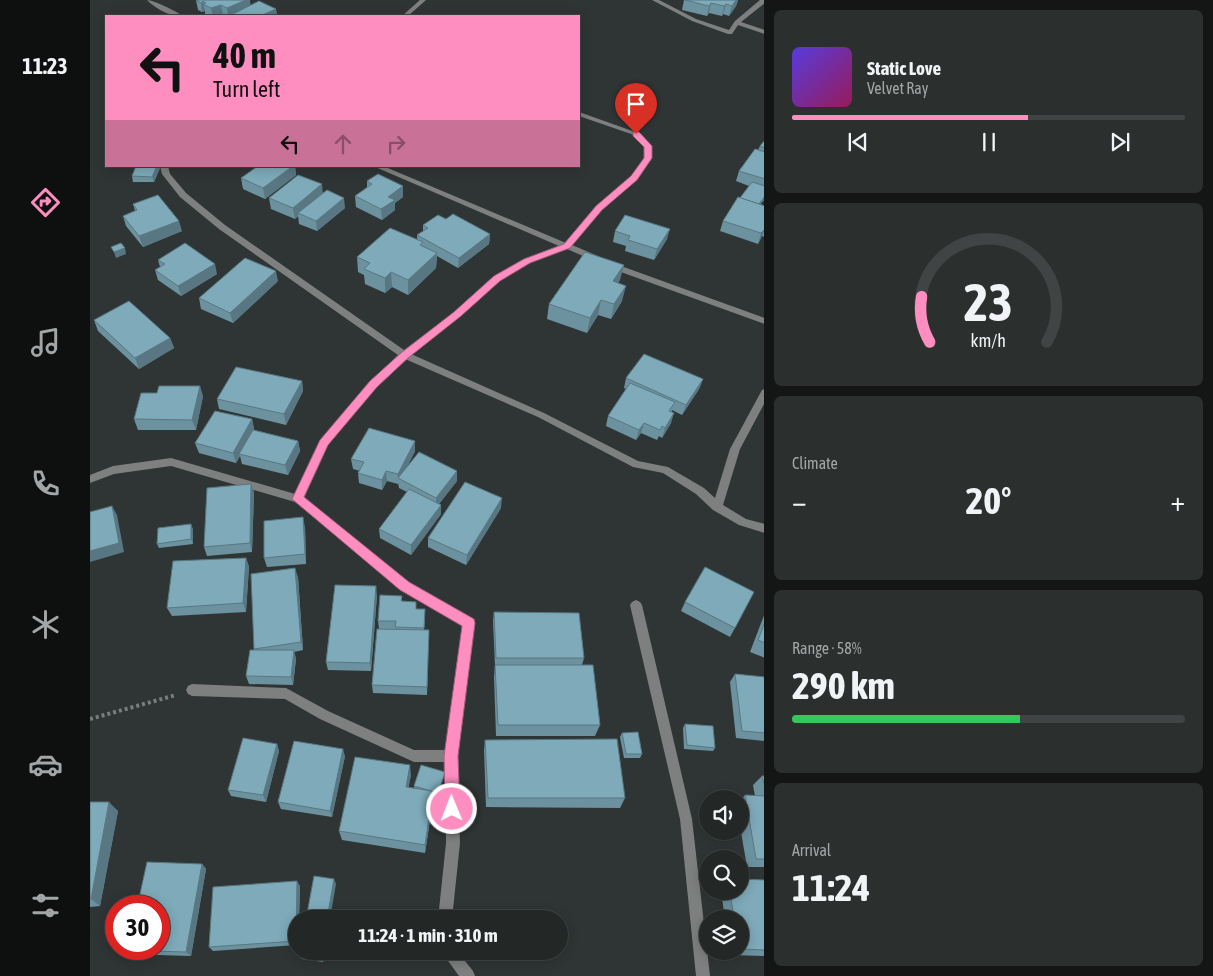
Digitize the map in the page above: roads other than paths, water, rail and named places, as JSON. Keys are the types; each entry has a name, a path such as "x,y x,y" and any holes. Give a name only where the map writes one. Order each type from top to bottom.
{"street":[{"path":"150,0 159,7 178,15"},
{"path":"407,15 423,0"},
{"path":"655,0 694,20 730,33 738,22 764,0"},
{"path":"738,22 764,32"},
{"path":"298,499 324,443 374,384 404,355 457,314 497,278 527,261 567,246 599,208 634,178 648,158 648,146 636,134 580,114"},
{"path":"164,167 166,174 183,195 222,227 404,355 541,415 636,464 665,470 700,491 717,508 743,522 764,529"},
{"path":"378,167 640,277 764,321"},
{"path":"717,508 735,449 762,403 764,392"},
{"path":"90,479 113,470 171,462 298,499 405,586 469,623 451,756 453,843 446,910"},
{"path":"636,605 686,819 703,976"},
{"path":"192,690 286,694 324,715 414,756 451,756"},
{"path":"455,960 468,976"}]}
